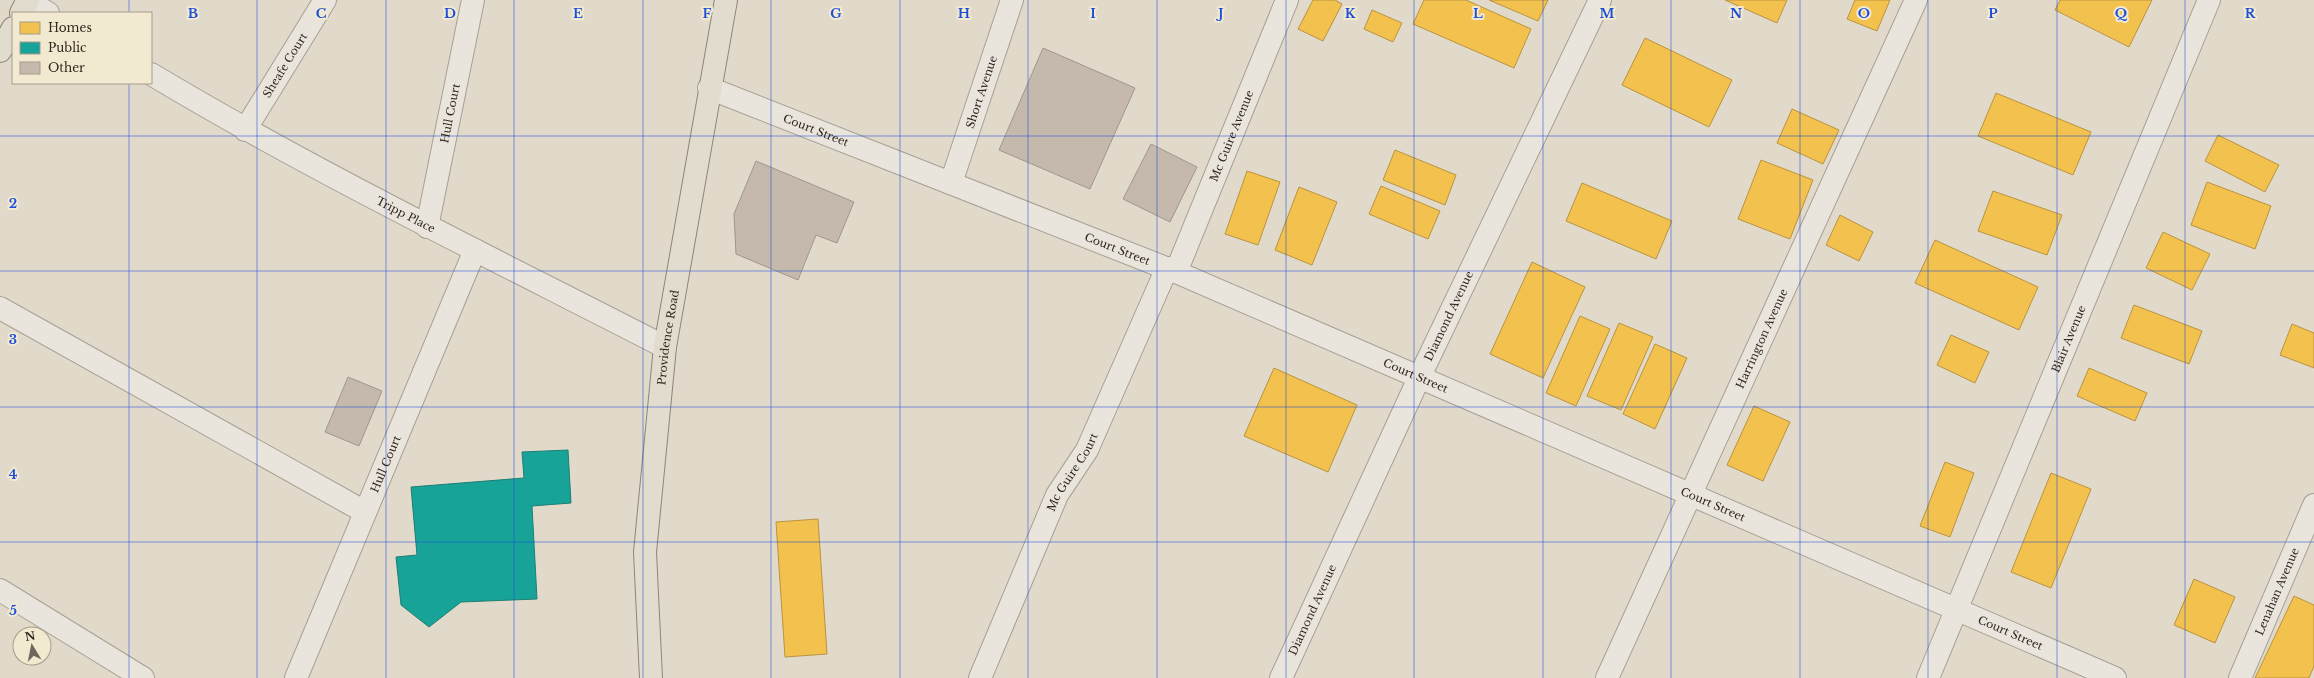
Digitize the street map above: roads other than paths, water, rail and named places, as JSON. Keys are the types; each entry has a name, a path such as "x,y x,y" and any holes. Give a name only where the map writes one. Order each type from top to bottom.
{"main road":[{"name":"Providence Road","path":"651,678 645,552 664,347 709,88 726,0"},
{"path":"0,51 12,30"}],"street":[{"name":"Sheafe Court","path":"245,130 325,0"},
{"name":"Hull Court","path":"426,227 473,0"},
{"name":"Short Avenue","path":"951,183 1012,0"},
{"name":"Mc Guire Avenue","path":"1172,270 1287,0"},
{"name":"Diamond Avenue","path":"1281,678 1419,378 1600,0"},
{"name":"Harrington Avenue","path":"1607,678 1916,0"},
{"name":"Blair Avenue","path":"1928,678 1958,610 2209,0"},
{"path":"26,3 46,12"},
{"name":"Tripp Place","path":"152,75 245,130 426,227 475,250 664,347"},
{"name":"Court Street","path":"709,88 1172,270 2115,678"},
{"name":"Hull Court","path":"296,678 475,250"},
{"name":"Mc Guire Court","path":"980,678 1057,495 1087,450 1172,270"},
{"path":"0,308 365,512"},
{"name":"Lenahan Avenue","path":"2240,678 2314,505"},
{"path":"0,590 143,678"}]}
